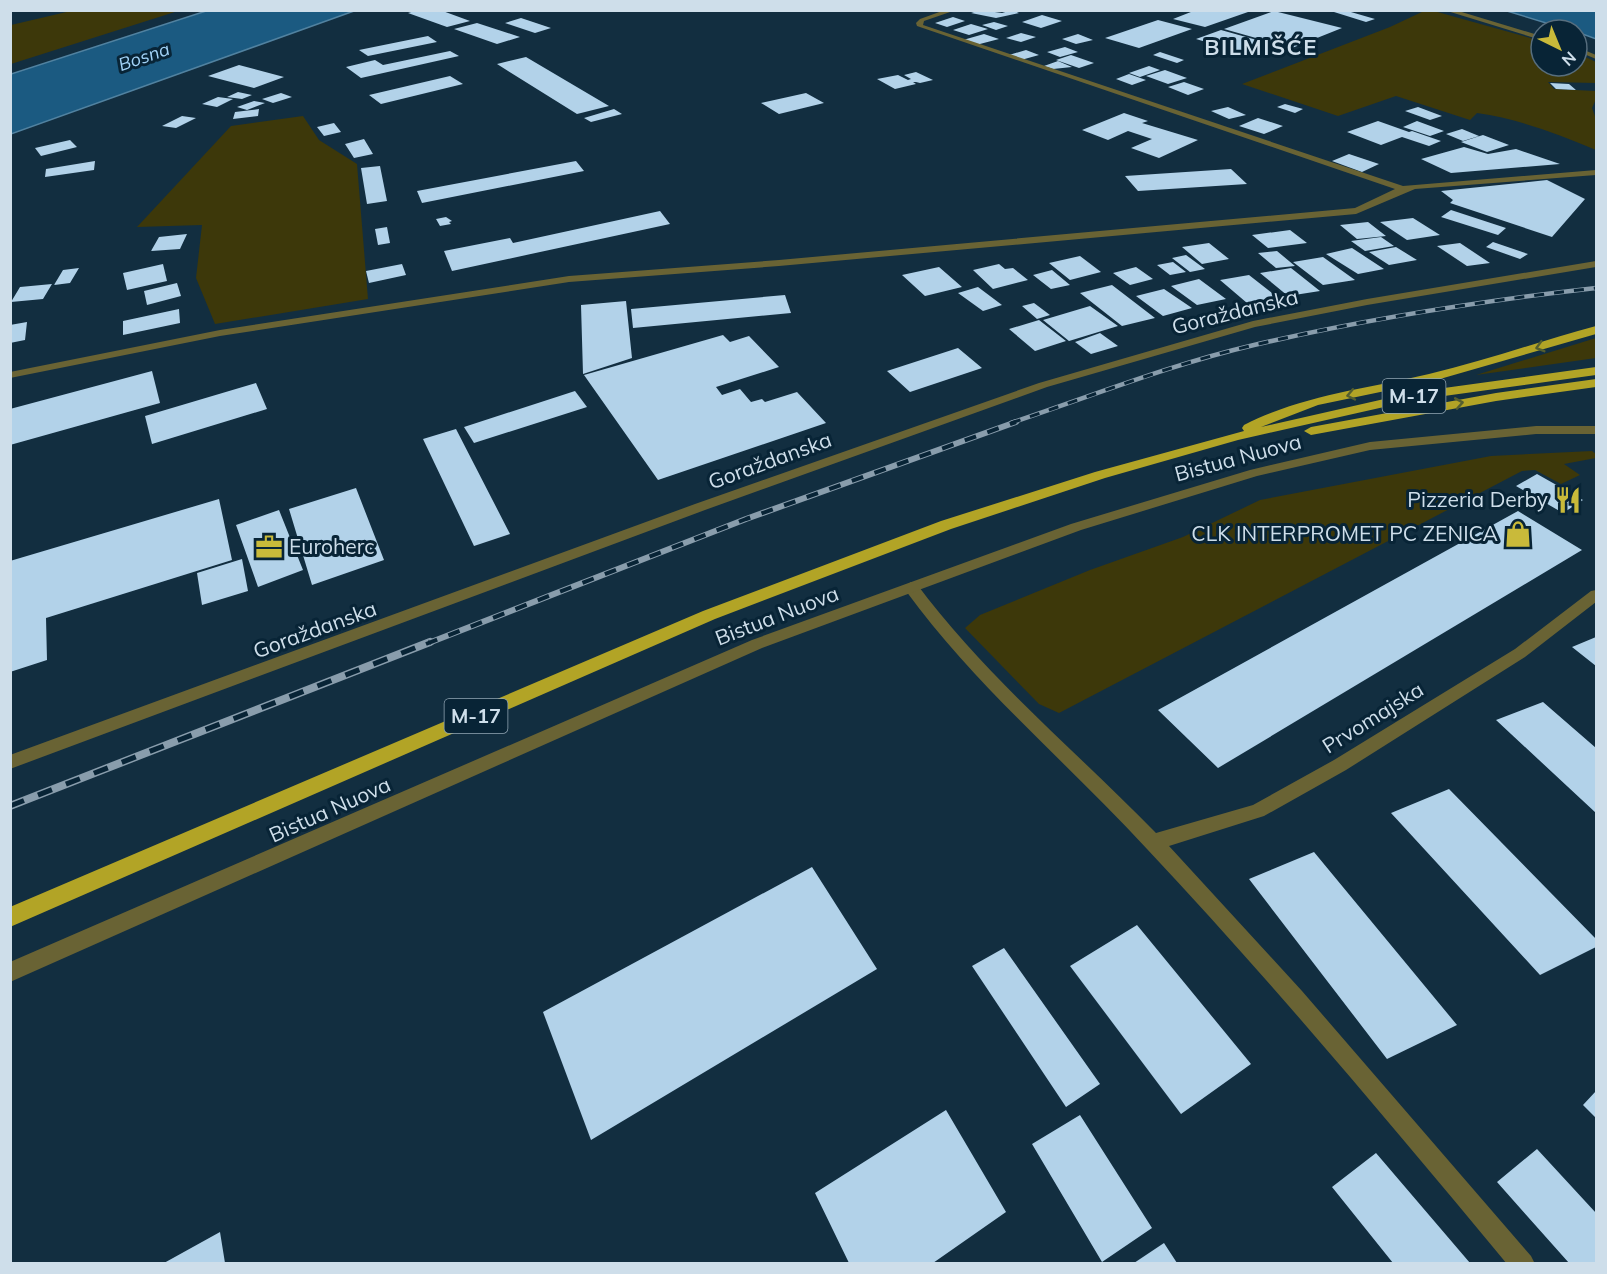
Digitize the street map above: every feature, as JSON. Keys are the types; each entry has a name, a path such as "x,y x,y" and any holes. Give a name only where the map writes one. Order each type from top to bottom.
{"highway":[{"path":"1235,437 1269,416 1301,405 1436,376 1596,330"},
{"name":"M-17","path":"10,917 709,615 946,525 1100,475 1235,437 1415,396 1596,370"},
{"path":"1235,437 1305,432 1484,399 1596,383"}],"street":[{"path":"950,10 922,20 919,23 920,26 1400,188 1596,173"},
{"path":"1447,10 1529,34"},
{"path":"10,375 220,333 569,279 779,263 1356,211 1372,208 1400,188"},
{"name":"Goraždanska","path":"1565,270 1596,255"},
{"name":"Goraždanska","path":"10,762 743,491 1043,385 1253,324 1367,302 1596,264"},
{"name":"Bistua Nuova","path":"10,972 757,644 1076,526 1254,473 1370,446 1448,436 1536,430 1596,430"},
{"path":"911,587 930,615 996,687 1153,842 1351,1060 1523,1263"},
{"name":"Prvomajska","path":"1153,842 1180,836 1258,811 1340,765 1520,653 1596,594"}],"shaded area":[{"path":"75,10 178,11 11,64 11,25"},
{"path":"1424,11 1434,11 1529,38 1529,78 1589,78 1589,59 1596,62 1596,83 1548,82 1554,89 1596,91 1596,99 1592,108 1596,119 1596,150 1523,123 1477,113 1470,120 1396,96 1338,116 1242,84 1390,27"},
{"path":"303,116 319,140 357,164 368,299 215,324 196,278 202,225 137,227 231,126"},
{"path":"1596,338 1596,358 1476,375"},
{"path":"1592,451 1596,454 1596,458 1564,464 1580,475 1561,484 1535,470 1522,471 1059,713 1039,704 965,628 980,615 1090,570 1183,537 1260,500 1491,456"}],"water":[{"name":"Bosna","path":"206,11 354,11 11,134 11,74"},
{"path":"1507,11 1596,11 1596,39 1589,36 1589,18 1530,18"}],"building":[{"path":"418,10 440,10 470,21 447,27 408,13"},
{"path":"980,10 1002,13 1012,10 1019,13 996,18 971,13"},
{"path":"1196,10 1248,12 1205,27 1173,19"},
{"path":"1344,10 1375,19 1366,22 1334,12"},
{"path":"1274,11 1342,28 1292,48 1224,29"},
{"path":"1042,15 1062,21 1041,28 1022,22"},
{"path":"953,17 965,21 947,27 935,23"},
{"path":"521,18 551,28 535,33 505,23"},
{"path":"1158,20 1192,29 1139,48 1105,38"},
{"path":"994,22 1008,26 996,30 982,25"},
{"path":"477,23 520,37 497,44 454,29"},
{"path":"971,24 988,29 969,35 953,30"},
{"path":"1221,30 1275,45 1250,55 1196,39"},
{"path":"1021,33 1036,37 1021,42 1006,38"},
{"path":"984,34 999,39 976,45 963,40"},
{"path":"1078,34 1093,40 1076,44 1062,39"},
{"path":"428,36 437,42 368,56 359,50"},
{"path":"1065,47 1078,52 1060,57 1047,52"},
{"path":"1026,50 1039,55 1021,60 1009,55"},
{"path":"450,51 459,56 361,78 346,67 375,60 383,65"},
{"path":"1160,52 1184,60 1177,63 1153,55"},
{"path":"1071,55 1094,63 1079,68 1056,60"},
{"path":"526,57 609,106 577,114 497,64"},
{"path":"1058,61 1072,67 1053,69 1044,66"},
{"path":"239,65 284,77 254,88 208,76"},
{"path":"1149,66 1160,70 1140,77 1129,73"},
{"path":"1165,70 1187,78 1168,84 1146,76"},
{"path":"916,72 933,80 913,82 916,84 895,89 877,79 898,75 908,80 911,79 904,75"},
{"path":"1129,74 1146,80 1132,85 1116,79"},
{"path":"450,76 463,84 381,104 369,95"},
{"path":"1184,82 1204,89 1188,95 1168,87"},
{"path":"1550,83 1569,84 1576,90 1556,89"},
{"path":"238,92 252,95 242,99 227,97"},
{"path":"281,93 292,97 273,103 262,99"},
{"path":"806,93 824,103 779,114 761,103"},
{"path":"218,97 233,99 217,107 202,104"},
{"path":"254,101 265,103 247,110 237,107"},
{"path":"1285,104 1303,109 1295,113 1277,107"},
{"path":"1228,107 1246,115 1229,119 1211,111"},
{"path":"1418,107 1442,116 1430,120 1405,111"},
{"path":"259,109 258,116 233,119 235,112"},
{"path":"614,109 622,114 591,122 584,118"},
{"path":"1124,113 1148,121 1142,123 1198,140 1159,158 1131,148 1152,139 1128,131 1108,140 1082,130"},
{"path":"182,116 196,118 176,128 162,126"},
{"path":"1258,118 1283,126 1264,134 1239,126"},
{"path":"1378,121 1441,141 1429,146 1402,137 1381,145 1347,132"},
{"path":"1417,121 1444,131 1430,136 1403,127"},
{"path":"334,123 341,132 324,136 317,127"},
{"path":"1462,129 1479,136 1463,141 1446,134"},
{"path":"1483,135 1509,145 1487,152 1461,142"},
{"path":"364,139 373,154 354,158 345,144"},
{"path":"70,140 77,147 41,156 35,148"},
{"path":"1464,147 1488,154 1516,149 1560,164 1451,173 1421,159"},
{"path":"1349,154 1379,164 1362,172 1332,161"},
{"path":"95,161 94,170 45,177 46,169"},
{"path":"576,161 584,171 422,203 417,191"},
{"path":"380,166 387,201 367,204 361,168"},
{"path":"1231,169 1247,184 1138,191 1125,176"},
{"path":"1547,180 1585,199 1552,237 1450,203 1453,200 1441,191"},
{"path":"1451,210 1506,228 1498,235 1441,217"},
{"path":"660,211 670,224 452,271 444,251 510,238 513,243"},
{"path":"446,217 452,221 449,222 451,224 440,226 436,219"},
{"path":"1413,218 1440,235 1407,240 1380,222"},
{"path":"1368,222 1386,236 1357,239 1340,225"},
{"path":"387,227 390,243 378,245 375,229"},
{"path":"1290,230 1307,243 1268,248 1252,235"},
{"path":"187,234 180,249 151,251 159,237"},
{"path":"1381,237 1394,246 1365,251 1351,241"},
{"path":"1493,242 1528,254 1520,259 1486,247"},
{"path":"1209,243 1229,259 1202,264 1182,247"},
{"path":"1460,243 1490,263 1467,266 1437,246"},
{"path":"1396,247 1417,260 1389,265 1369,252"},
{"path":"1352,248 1384,269 1358,274 1326,254"},
{"path":"1277,251 1295,266 1276,268 1258,253"},
{"path":"1186,255 1205,269 1190,272 1172,258"},
{"path":"1080,256 1101,272 1070,280 1049,263"},
{"path":"1323,257 1355,280 1323,285 1293,262"},
{"path":"1173,262 1186,272 1170,275 1157,265"},
{"path":"163,264 167,281 127,290 123,273"},
{"path":"402,264 406,275 369,283 366,271"},
{"path":"999,264 1005,269 1013,268 1028,280 993,289 973,270"},
{"path":"939,267 962,287 925,296 902,275"},
{"path":"1136,267 1153,279 1130,285 1113,273"},
{"path":"79,268 70,283 54,285 63,270"},
{"path":"1291,268 1320,291 1288,296 1260,273"},
{"path":"1052,270 1070,285 1051,289 1033,275"},
{"path":"1249,275 1277,297 1247,303 1220,280"},
{"path":"1199,279 1226,299 1197,305 1171,286"},
{"path":"177,283 181,296 147,305 144,291"},
{"path":"52,284 43,299 11,302 20,287"},
{"path":"1112,285 1155,318 1122,326 1080,293"},
{"path":"978,287 1002,305 983,311 958,293"},
{"path":"1164,289 1192,308 1163,316 1136,296"},
{"path":"785,295 791,313 633,328 631,309"},
{"path":"626,301 632,358 583,374 581,305"},
{"path":"1034,303 1050,315 1037,319 1022,306"},
{"path":"1090,306 1118,326 1069,341 1043,320"},
{"path":"179,309 180,323 123,335 123,321"},
{"path":"1039,320 1066,341 1035,351 1009,329"},
{"path":"27,322 25,340 10,343 10,325"},
{"path":"1100,333 1118,346 1091,354 1075,342"},
{"path":"723,335 730,342 749,336 779,367 716,387 722,395 740,389 751,402 762,399 765,402 797,392 826,423 658,480 584,375"},
{"path":"958,348 982,368 910,392 887,371"},
{"path":"152,371 160,403 10,445 10,409"},
{"path":"256,383 267,409 152,444 145,416"},
{"path":"575,391 587,407 474,443 464,427"},
{"path":"456,429 510,534 474,546 423,439"},
{"path":"1537,474 1583,500 1563,513 1516,486"},
{"path":"356,488 384,560 312,585 289,509"},
{"path":"219,499 232,560 46,618 47,660 10,672 10,561"},
{"name":"Euroherc","path":"279,510 303,570 258,587 236,525"},
{"path":"1518,511 1582,550 1218,768 1158,710"},
{"path":"242,559 248,591 202,605 197,573"},
{"path":"1596,637 1596,666 1572,647"},
{"path":"1543,702 1596,748 1596,813 1496,720"},
{"path":"1449,789 1596,939 1596,947 1540,975 1391,813"},
{"path":"1314,852 1457,1025 1387,1059 1249,879"},
{"path":"812,867 877,969 591,1140 543,1012"},
{"path":"1137,925 1251,1064 1181,1114 1070,966"},
{"path":"1004,948 1100,1084 1066,1107 972,966"},
{"path":"1596,1091 1596,1118 1583,1105"},
{"path":"946,1110 1006,1212 933,1263 849,1263 815,1193"},
{"path":"1080,1115 1152,1228 1102,1262 1032,1144"},
{"path":"1537,1149 1596,1213 1596,1263 1569,1263 1497,1182"},
{"path":"1376,1153 1470,1263 1393,1263 1332,1187"},
{"path":"220,1232 225,1263 164,1263"},
{"path":"1164,1243 1177,1263 1134,1263"}],"railway":[{"path":"1011,423 1162,371 1254,345 1424,312 1596,288"},
{"path":"426,644 746,519 1016,422"},
{"path":"10,806 430,642"}],"place":[{"name":"Pizzeria Derby","path":"1568,500"},
{"name":"CLK INTERPROMET PC ZENICA","path":"1518,534"},
{"name":"Euroherc","path":"269,547"}],"district":[{"name":"BILMIŠĆE","path":"1261,47"}]}
